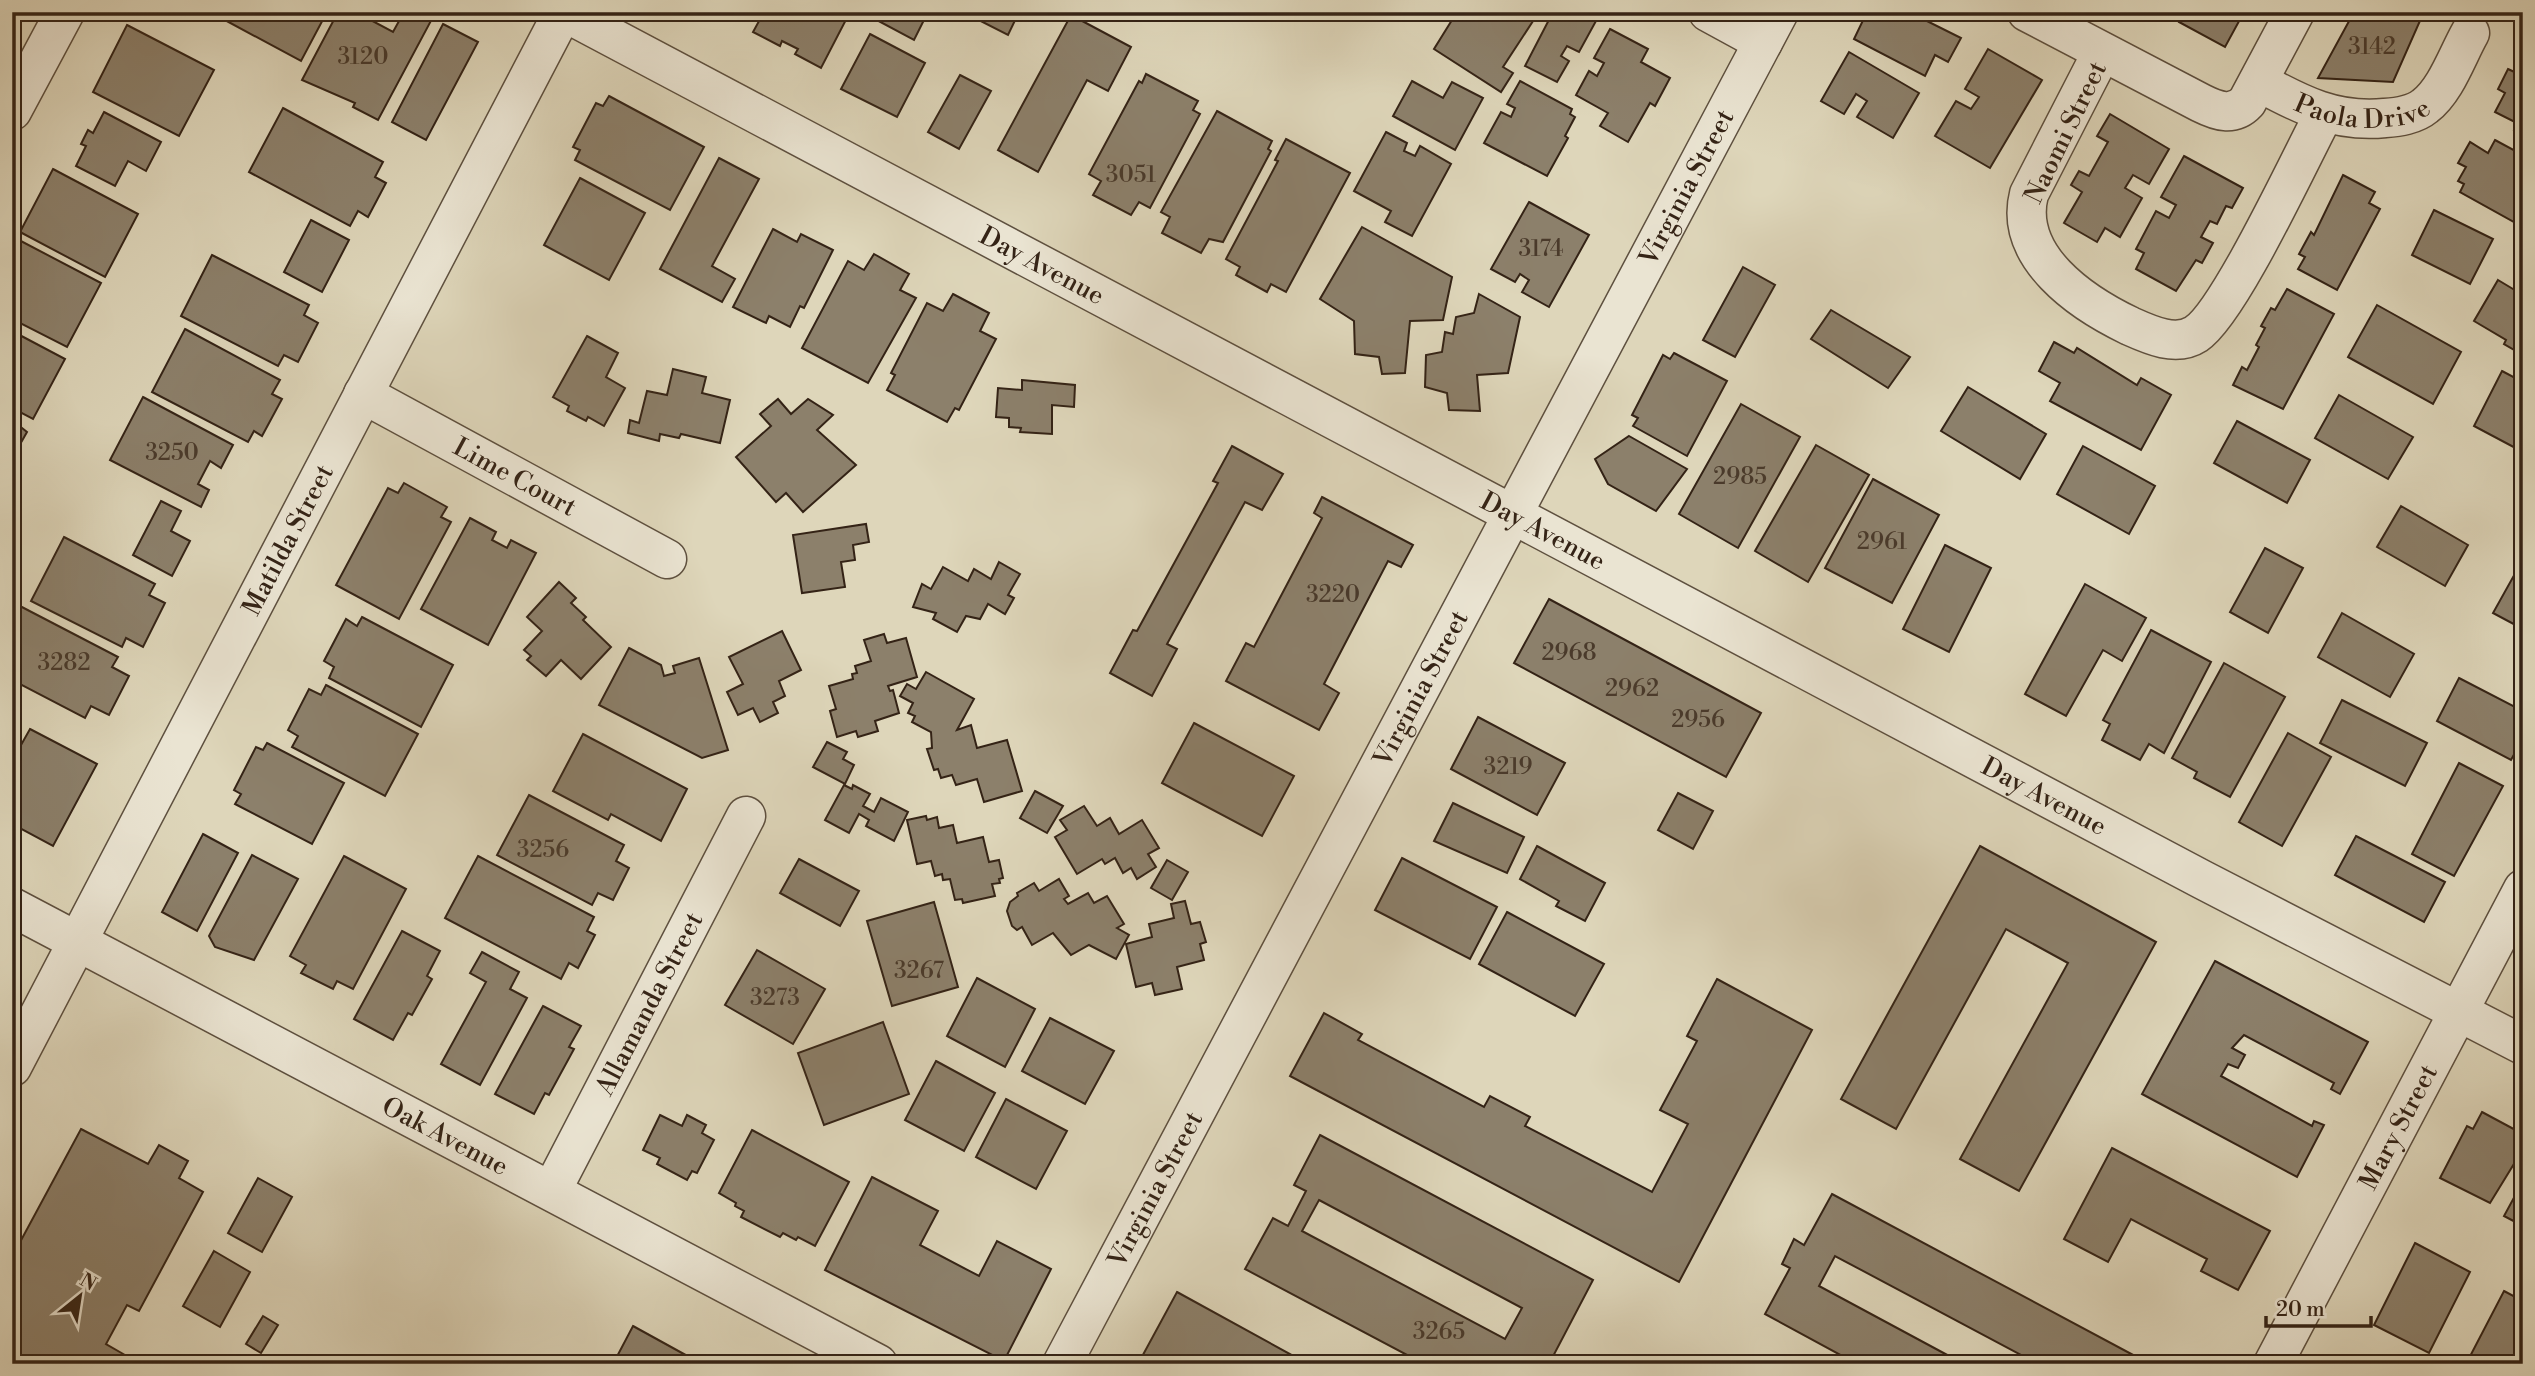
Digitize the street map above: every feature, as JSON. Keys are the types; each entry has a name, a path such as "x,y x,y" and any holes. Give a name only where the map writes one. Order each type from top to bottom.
{"street":[{"path":"12,111 65,12"},
{"name":"Matilda Street","path":"12,1067 564,12"},
{"name":"Day Avenue","path":"564,12 2203,880 2523,1045"},
{"path":"1708,12 1771,27"},
{"path":"2027,12 2102,52"},
{"name":"Naomi Street","path":"2295,12 2259,82 2242,107 2234,111 2221,111 2102,52 2029,194 2026,206 2030,232 2056,275 2079,297 2139,330 2160,338 2185,339 2208,324 2219,309 2324,114"},
{"name":"Virginia Street","path":"1062,1364 1771,27"},
{"name":"Paola Drive","path":"2259,82 2324,114 2367,120 2396,117 2418,110 2436,94 2470,33"},
{"name":"Lime Court","path":"363,394 667,559"},
{"name":"Allamanda Street","path":"552,1190 746,816"},
{"name":"Mary Street","path":"2273,1364 2523,889"},
{"name":"Oak Avenue","path":"12,907 878,1364"}],"building":[{"path":"227,12 327,12 301,61 223,19"},
{"path":"338,12 368,12 365,17 393,32 404,12 424,12 433,17 378,120 353,107 355,103 302,80"},
{"path":"764,12 850,12 821,68 795,54 798,49 782,41 780,46 753,32"},
{"path":"873,12 928,12 914,40 871,17"},
{"path":"963,12 1019,12 1008,35"},
{"path":"1457,12 1527,12 1535,18 1503,67 1513,73 1501,92 1434,49"},
{"path":"1553,12 1579,12 1596,21 1579,52 1567,46 1561,56 1569,61 1557,82 1525,66"},
{"path":"1867,12 1909,12 1961,38 1948,62 1935,55 1925,76 1854,39"},
{"path":"2184,12 2244,12 2225,47 2179,22"},
{"path":"2354,12 2423,14 2393,82 2318,78"},
{"path":"1071,15 1131,47 1108,91 1087,80 1038,172 998,150"},
{"path":"443,24 478,42 426,140 392,122"},
{"path":"127,25 214,70 179,136 93,92"},
{"path":"1610,29 1648,49 1641,62 1670,78 1655,106 1650,103 1628,142 1600,126 1608,113 1576,95 1589,71 1597,76 1604,63 1594,58"},
{"path":"870,34 925,63 897,117 841,89"},
{"path":"1988,49 2042,80 1990,168 1935,136 1956,101 1971,109 1979,97 1965,89"},
{"path":"1849,52 1919,93 1893,138 1857,117 1867,101 1856,94 1844,114 1821,101"},
{"path":"2508,69 2523,76 2523,134 2514,130 2517,123 2495,112 2505,93 2498,89"},
{"path":"1146,74 1198,101 1193,110 1200,114 1150,208 1139,202 1131,215 1093,195 1101,181 1089,174 1139,81 1142,83"},
{"path":"960,75 991,91 959,149 928,132"},
{"path":"1412,81 1443,98 1452,82 1483,98 1455,150 1393,116"},
{"path":"1520,81 1572,109 1570,114 1575,117 1565,136 1568,138 1547,176 1484,143 1501,112 1511,117 1515,108 1507,104"},
{"path":"609,96 704,147 670,210 575,160 580,150 573,147 596,103 603,106"},
{"path":"283,108 383,162 375,177 386,183 368,217 358,211 350,226 249,172"},
{"path":"1217,111 1272,141 1268,149 1271,151 1223,242 1209,239 1201,253 1162,233 1170,217 1161,212"},
{"path":"104,112 161,142 146,171 128,161 115,186 76,166 86,146 81,144 88,130 93,133"},
{"path":"2110,114 2169,149 2149,184 2133,175 2125,188 2142,198 2120,237 2105,228 2097,242 2064,223 2082,192 2071,185 2079,171 2089,176 2108,142 2097,136"},
{"path":"1386,132 1407,143 1404,151 1415,156 1420,146 1451,164 1412,236 1385,222 1391,211 1354,191"},
{"path":"1286,139 1350,173 1286,292 1271,284 1267,292 1236,275 1240,267 1226,259 1278,161 1275,160"},
{"path":"2495,140 2523,155 2523,227 2460,192 2464,184 2458,181 2466,167 2458,163 2470,142 2488,153"},
{"path":"2184,156 2243,188 2232,208 2226,206 2217,224 2210,221 2201,237 2213,243 2202,263 2196,260 2176,291 2136,269 2144,253 2136,249 2156,211 2169,218 2176,205 2161,197"},
{"path":"719,158 759,179 712,266 735,279 722,302 660,269"},
{"path":"53,169 138,214 105,277 20,232"},
{"path":"2343,175 2375,192 2369,203 2380,209 2337,290 2298,269 2305,257 2299,254 2311,232 2314,235"},
{"path":"580,178 645,213 609,280 544,245"},
{"path":"1529,202 1589,235 1549,307 1522,292 1529,280 1520,274 1515,282 1491,269"},
{"path":"2434,210 2493,239 2470,284 2412,255"},
{"path":"311,220 349,240 322,292 284,272"},
{"path":"1362,227 1452,277 1443,320 1410,321 1405,373 1382,374 1379,357 1355,354 1354,321 1320,299"},
{"path":"773,229 797,242 801,234 833,250 804,308 800,306 790,327 769,316 766,323 733,307"},
{"path":"17,239 101,283 67,347 12,319 12,247"},
{"path":"874,254 909,274 900,290 916,298 868,383 802,348 848,261 864,270"},
{"path":"212,255 309,305 304,315 318,323 298,362 284,355 278,366 181,316"},
{"path":"1743,267 1775,285 1735,357 1703,340"},
{"path":"2498,280 2523,295 2523,355 2504,344 2506,340 2474,321"},
{"path":"2287,289 2334,314 2283,409 2233,385 2242,367 2247,370 2259,347 2256,345 2265,328 2261,326 2271,308 2275,310"},
{"path":"953,294 989,313 980,331 996,339 959,410 955,408 947,422 887,390 895,375 891,373 927,303 943,311"},
{"path":"1479,294 1520,317 1508,373 1477,375 1480,411 1449,410 1447,393 1425,387 1426,355 1442,352 1445,332 1453,334 1456,317 1474,313"},
{"path":"2377,305 2461,352 2433,404 2348,357"},
{"path":"1831,310 1910,357 1888,388 1811,339"},
{"path":"185,329 280,380 272,394 282,399 262,436 254,431 248,442 152,392"},
{"path":"12,331 65,359 33,419 12,408"},
{"path":"587,336 618,353 606,377 625,388 604,426 588,417 586,421 567,411 569,406 553,397"},
{"path":"2054,342 2074,353 2077,348 2137,385 2141,378 2171,395 2141,450 2050,401 2060,383 2039,371"},
{"path":"1674,353 1727,381 1687,456 1633,426 1638,418 1632,415 1663,355 1670,359"},
{"path":"673,369 706,377 702,393 730,400 720,443 681,434 679,438 660,434 659,441 628,433 630,420 639,423 647,391 667,395"},
{"path":"2502,371 2523,382 2523,452 2474,426"},
{"path":"1022,380 1075,385 1074,407 1052,405 1052,434 1020,432 1021,428 1009,427 1009,418 996,417 998,388 1022,390"},
{"path":"1968,387 2046,434 2020,479 1941,431"},
{"path":"2339,395 2413,437 2388,479 2315,438"},
{"path":"143,397 233,445 221,468 210,461 198,484 209,490 201,507 110,460"},
{"path":"778,399 791,414 808,399 833,415 817,430 856,465 803,512 786,493 776,502 736,457 771,426 760,414"},
{"path":"1741,404 1800,437 1738,548 1679,514"},
{"path":"12,420 27,432 18,448 12,445"},
{"path":"2237,421 2310,460 2287,503 2214,463"},
{"path":"1629,436 1687,469 1656,511 1608,484 1595,459"},
{"path":"1816,445 1869,475 1808,582 1755,551"},
{"path":"1232,446 1283,474 1262,510 1245,502 1167,644 1177,649 1152,696 1110,673 1133,630 1137,631 1218,483 1213,481"},
{"path":"2083,446 2155,486 2129,534 2057,494"},
{"path":"1873,479 1939,515 1892,603 1825,568"},
{"path":"404,483 447,507 441,517 451,522 399,619 336,585 388,488 398,493"},
{"path":"1322,497 1413,545 1401,567 1388,561 1324,684 1339,693 1319,730 1226,681 1246,643 1254,647 1322,518 1314,513"},
{"path":"161,501 181,511 171,531 190,541 172,576 133,555"},
{"path":"2401,506 2468,545 2445,586 2377,547"},
{"path":"470,518 496,532 492,540 507,548 511,540 536,553 488,645 421,609"},
{"path":"866,524 869,542 853,545 855,560 841,562 845,587 802,593 793,535"},
{"path":"64,537 155,584 149,595 165,603 143,647 126,638 122,647 31,601"},
{"path":"1945,545 1991,568 1949,652 1903,629"},
{"path":"2265,548 2303,568 2268,633 2230,612"},
{"path":"999,562 1020,574 1008,595 1014,598 1005,614 988,604 980,619 966,616 957,632 933,619 936,613 913,607 922,584 931,589 943,567 968,581 974,569 991,579"},
{"path":"2517,570 2523,573 2523,629 2493,613"},
{"path":"559,582 576,598 571,603 586,617 583,620 611,647 581,679 561,660 546,676 527,660 531,656 524,650 542,631 527,617"},
{"path":"2085,584 2146,618 2122,661 2103,650 2066,716 2025,694"},
{"path":"1549,599 1761,713 1726,777 1514,663"},
{"path":"18,605 118,657 112,667 129,676 109,715 91,706 85,718 12,680 12,617"},
{"path":"2342,613 2414,654 2390,697 2318,657"},
{"path":"362,617 453,665 421,727 329,678 334,667 324,661 346,619 357,626"},
{"path":"2151,630 2211,662 2164,753 2149,744 2140,760 2102,740 2110,724 2103,720"},
{"path":"782,631 801,670 779,681 785,696 773,702 778,713 760,722 753,708 738,715 727,692 743,684 729,657"},
{"path":"884,634 887,643 906,638 917,677 888,686 890,691 893,690 899,713 875,721 878,731 858,737 856,731 837,737 830,711 836,709 829,686 853,679 852,674 857,673 855,666 871,661 864,640"},
{"path":"629,648 661,665 664,676 675,673 673,666 699,658 728,750 702,758 599,705"},
{"path":"2224,663 2285,697 2230,797 2194,778 2197,772 2172,758"},
{"path":"926,672 974,699 957,730 971,725 977,748 1007,740 1022,791 984,802 977,779 956,785 952,775 941,778 938,769 934,770 927,749 932,748 931,732 912,722 915,716 908,713 913,703 900,696 907,684 916,689"},
{"path":"2459,678 2523,711 2523,738 2511,760 2437,721"},
{"path":"326,685 418,734 385,796 292,747 298,736 288,730 309,689 321,695"},
{"path":"2342,700 2427,743 2405,786 2320,743"},
{"path":"1478,717 1565,763 1537,815 1451,769"},
{"path":"1194,723 1294,776 1262,836 1162,783"},
{"path":"30,729 97,764 53,846 12,824 12,761"},
{"path":"2288,733 2331,757 2282,846 2239,822"},
{"path":"583,734 687,789 661,841 611,814 608,820 553,791"},
{"path":"827,742 847,752 843,759 854,765 845,784 813,767"},
{"path":"267,743 344,783 312,844 235,804 241,794 234,790 256,747 263,750"},
{"path":"2459,763 2503,786 2454,876 2412,854"},
{"path":"844,785 852,789 853,785 870,794 863,806 874,812 881,798 908,812 894,841 866,826 869,820 859,814 849,833 825,820"},
{"path":"1035,791 1063,806 1047,833 1020,818"},
{"path":"1678,793 1713,811 1693,849 1658,830"},
{"path":"529,795 624,845 616,861 629,868 613,900 598,893 592,905 497,855"},
{"path":"1453,803 1524,837 1507,873 1434,841"},
{"path":"1084,806 1097,826 1110,818 1119,834 1142,820 1159,848 1148,854 1156,867 1137,879 1131,868 1123,873 1115,858 1105,864 1102,859 1077,874 1055,837 1067,830 1060,820"},
{"path":"926,816 927,820 937,817 939,828 953,825 957,843 983,837 989,862 999,860 1003,878 999,879 1000,883 992,884 995,896 963,903 962,899 955,900 950,879 943,880 942,874 935,876 931,861 917,864 907,820"},
{"path":"203,834 238,853 197,931 162,912"},
{"path":"2356,836 2445,882 2424,922 2335,875"},
{"path":"1537,846 1605,883 1585,921 1556,906 1559,901 1520,879"},
{"path":"1980,846 2156,942 2019,1191 1960,1159 2068,963 2006,929 1896,1129 1841,1099"},
{"path":"252,855 298,879 254,960 215,947 209,936"},
{"path":"344,856 406,889 353,989 337,981 333,989 301,973 306,965 290,956"},
{"path":"478,856 594,917 587,931 595,935 578,968 569,963 561,979 445,918"},
{"path":"1402,858 1497,907 1470,959 1375,910"},
{"path":"799,859 859,891 840,926 780,893"},
{"path":"1167,860 1188,872 1172,900 1151,888"},
{"path":"1059,879 1069,896 1064,899 1068,904 1088,893 1094,903 1107,896 1124,924 1117,928 1129,935 1116,959 1089,945 1071,955 1053,933 1032,945 1022,927 1017,930 1012,926 1007,911 1010,902 1018,896 1017,893 1034,883 1039,891"},
{"path":"1185,901 1191,924 1200,922 1206,942 1200,944 1204,960 1177,967 1182,989 1155,995 1152,983 1136,987 1126,944 1152,937 1149,924 1174,918 1171,904"},
{"path":"934,902 958,987 892,1006 867,921"},
{"path":"1507,912 1604,964 1575,1016 1479,964"},
{"path":"402,931 440,951 427,976 432,979 412,1015 408,1013 393,1040 354,1019"},
{"path":"757,950 825,989 793,1044 725,1005"},
{"path":"482,952 519,972 510,989 527,998 480,1085 441,1064 486,982 470,973"},
{"path":"2215,961 2368,1042 2340,1094 2331,1089 2334,1083 2244,1035 2232,1048 2245,1055 2238,1068 2228,1064 2221,1076 2312,1126 2314,1121 2324,1125 2297,1177 2142,1094"},
{"path":"977,978 1035,1009 1005,1067 947,1036"},
{"path":"1717,979 1812,1030 1679,1282 1290,1076 1324,1013 1362,1034 1358,1040 1484,1107 1490,1096 1530,1117 1525,1126 1652,1192 1688,1124 1660,1110 1697,1041 1687,1036"},
{"path":"543,1006 581,1026 569,1047 574,1049 549,1095 545,1093 534,1114 495,1094"},
{"path":"1050,1018 1114,1051 1085,1104 1022,1071"},
{"path":"883,1022 909,1094 824,1125 798,1053"},
{"path":"936,1061 995,1093 964,1151 905,1120"},
{"path":"1006,1099 1067,1131 1036,1189 976,1157"},
{"path":"2482,1112 2523,1134 2515,1151 2520,1154 2490,1203 2440,1178 2467,1126 2473,1129"},
{"path":"660,1115 682,1126 687,1115 706,1125 702,1133 714,1140 697,1173 692,1171 687,1180 657,1164 660,1158 643,1150"},
{"path":"81,1129 148,1164 159,1145 188,1161 179,1178 203,1192 139,1311 127,1305 106,1344 125,1355 120,1364 12,1364 12,1257"},
{"path":"752,1130 849,1182 815,1246 783,1233 780,1237 741,1217 744,1211 719,1193"},
{"path":"1320,1135 1593,1280 1549,1364 1424,1364 1245,1269 1273,1218 1288,1226 1306,1191 1294,1185","holes":["1319,1200 1522,1308 1505,1339 1302,1231"]},
{"path":"2112,1148 2270,1231 2238,1290 2201,1271 2207,1259 2131,1219 2108,1262 2064,1239"},
{"path":"872,1177 938,1211 920,1245 979,1276 997,1241 1051,1269 1004,1361 825,1270"},
{"path":"258,1178 292,1197 262,1252 228,1233"},
{"path":"2523,1181 2523,1226 2504,1216"},
{"path":"1832,1194 2150,1364 2038,1364 1835,1256 1819,1286 1964,1364 1857,1364 1765,1314 1790,1268 1782,1264 1794,1239 1804,1245"},
{"path":"2415,1243 2470,1272 2429,1353 2374,1325"},
{"path":"214,1251 250,1272 220,1327 183,1306"},
{"path":"2504,1291 2523,1301 2523,1364 2466,1364"},
{"path":"1177,1292 1308,1364 1138,1364"},
{"path":"263,1316 278,1325 261,1353 246,1344"},
{"path":"633,1326 702,1364 613,1364"}]}
